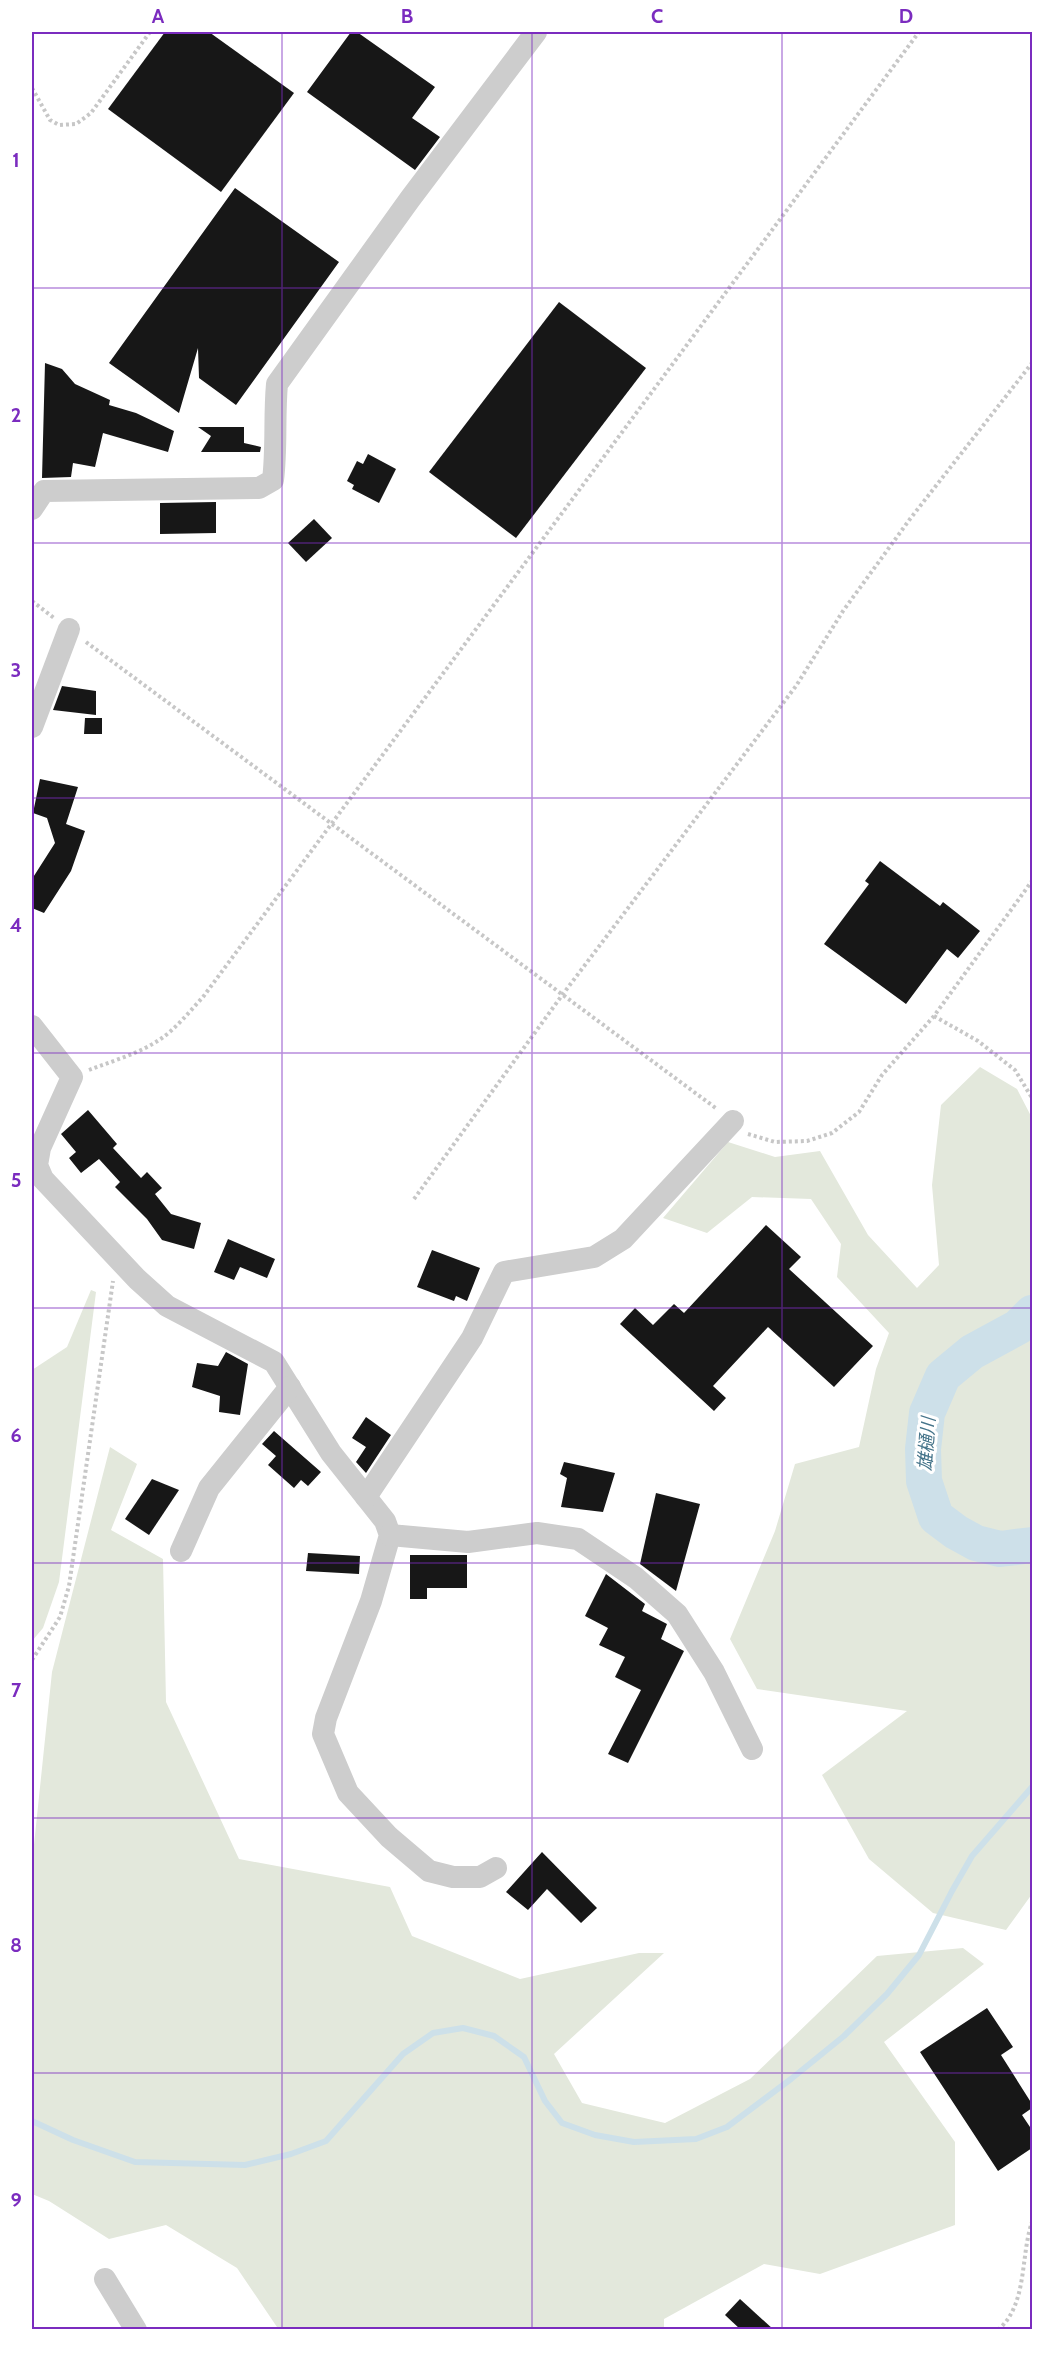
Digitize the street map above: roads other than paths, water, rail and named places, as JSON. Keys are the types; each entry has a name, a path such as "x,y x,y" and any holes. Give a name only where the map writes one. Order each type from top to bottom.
{"street":[{"path":"32,508 44,491 258,488 273,480 276,460 274,409 277,384 410,199 537,32"},
{"path":"32,727 69,629"},
{"path":"32,1026 72,1077 40,1148 37,1165 43,1179 137,1279 167,1306 274,1362 331,1453 385,1521 390,1535 371,1601 322,1734 348,1793 389,1837 429,1871 453,1877 480,1877 496,1868"},
{"path":"366,1497 472,1338 504,1272 594,1257 623,1239 733,1121"},
{"path":"181,1551 209,1488 290,1387"},
{"path":"390,1535 468,1542 537,1533 578,1539 636,1578 677,1614 714,1672 752,1749"},
{"path":"105,2279 136,2330"}],"waterway":[{"name":"雄樋川","path":"1032,1313 1018,1327 972,1352 943,1376 927,1413 923,1449 924,1481 936,1517 976,1543 1000,1549 1032,1545"},
{"path":"32,2121 73,2140 135,2162 245,2165 291,2154 326,2141 403,2054 433,2033 463,2028 494,2036 524,2057 545,2101 562,2123 595,2135 634,2142 696,2139 727,2127 791,2079 844,2036 887,1994 919,1955 972,1856 1032,1787"}]}
